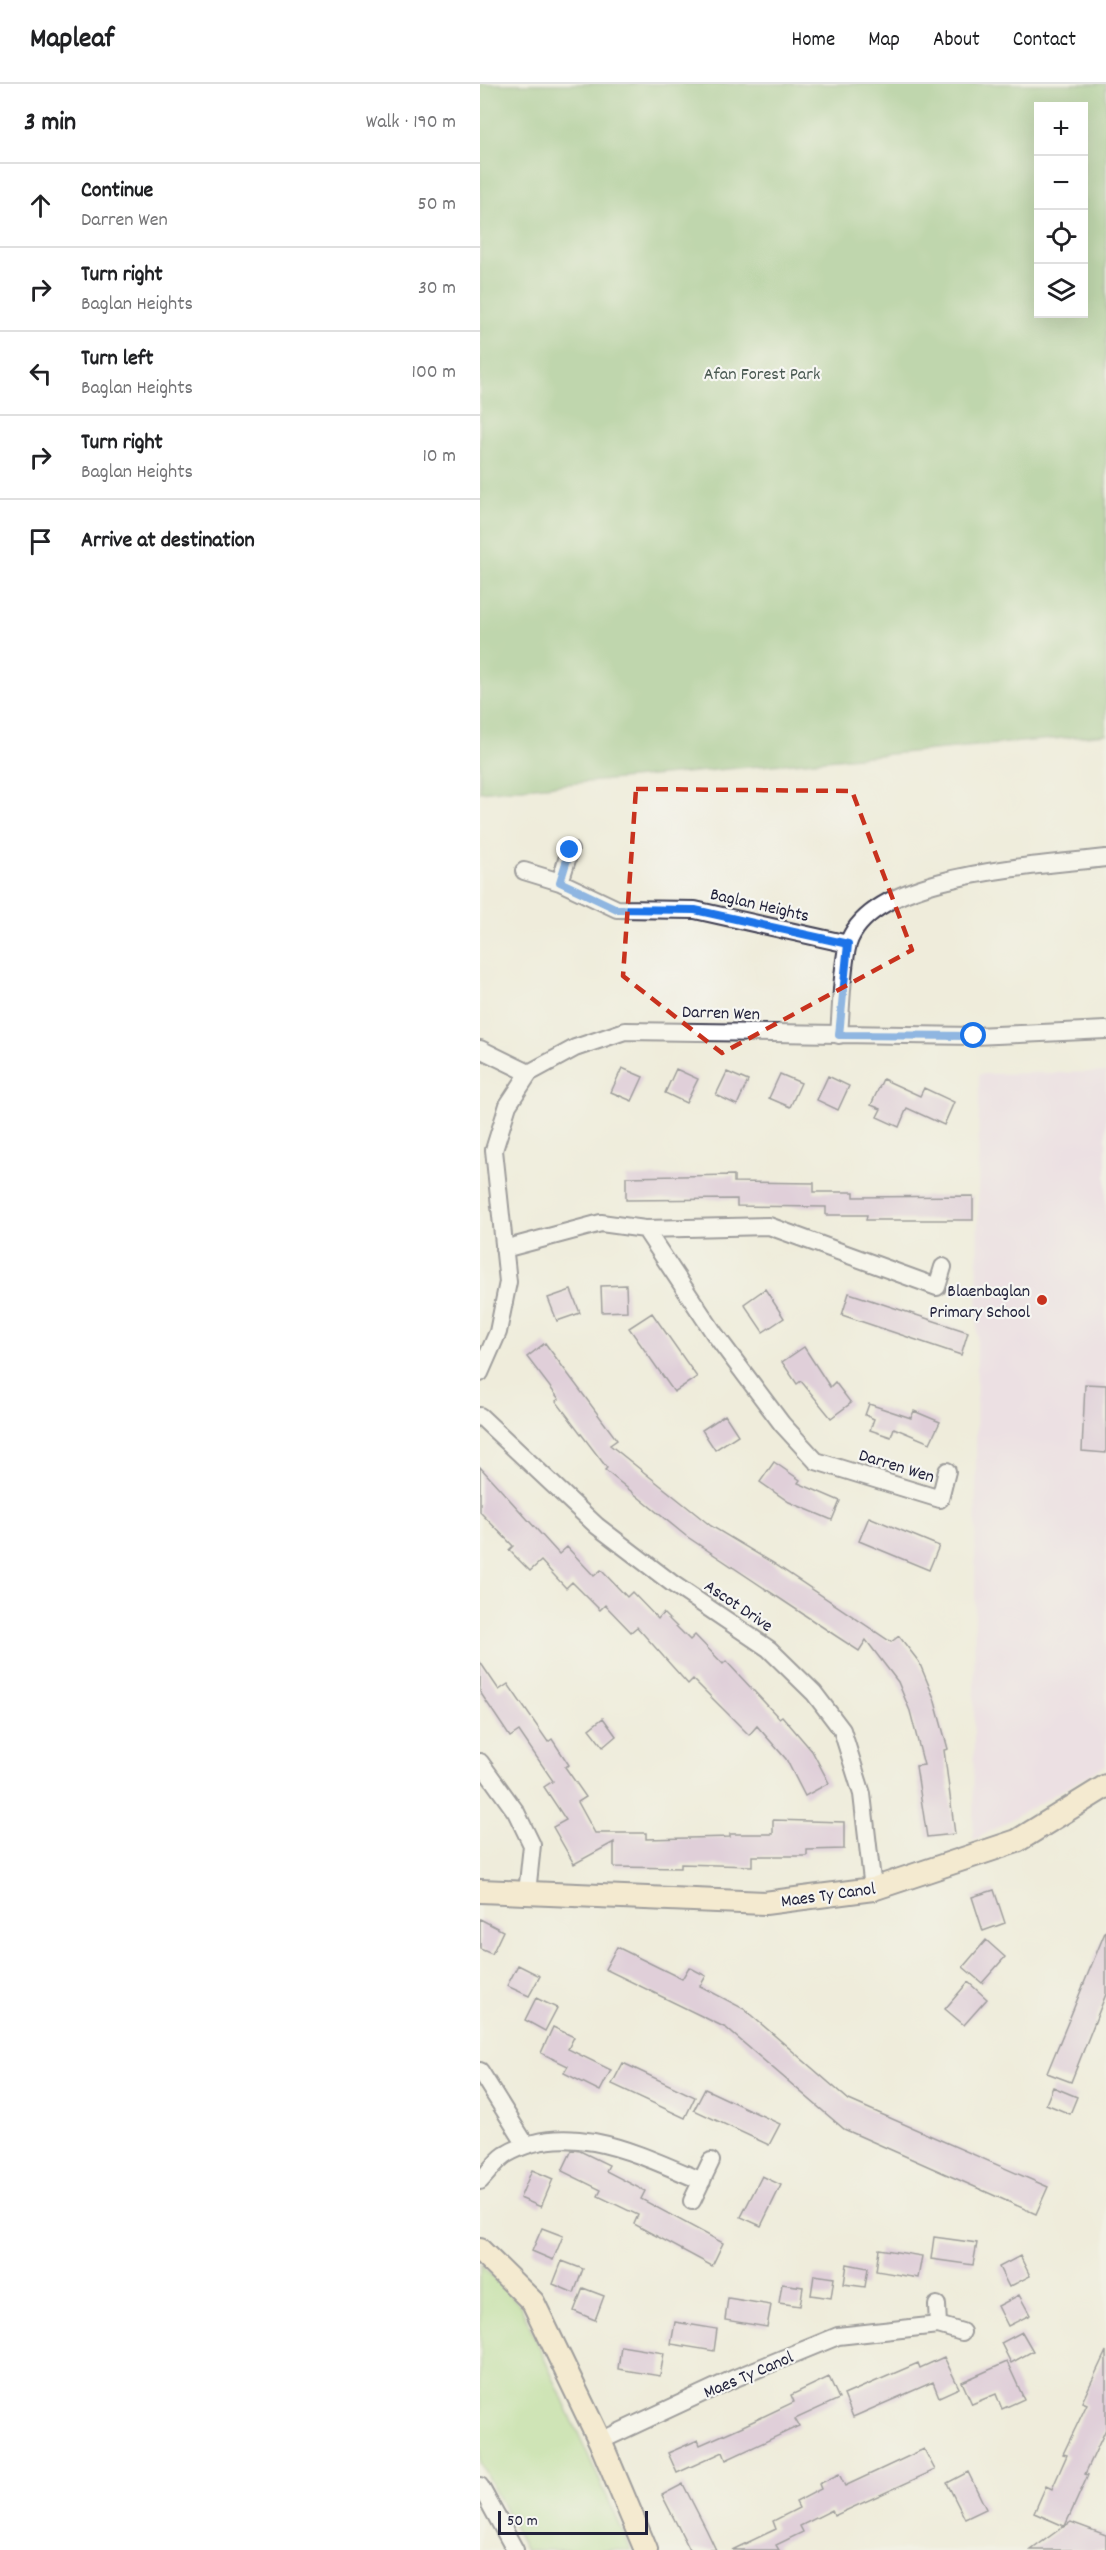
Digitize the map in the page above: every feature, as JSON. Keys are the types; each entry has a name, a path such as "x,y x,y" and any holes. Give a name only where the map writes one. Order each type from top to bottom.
{"street":[{"path":"560,882 570,850"},
{"path":"839,1035 848,944 865,915 892,900 944,879 1106,858"},
{"name":"Baglan Heights","path":"524,871 560,882 617,909 695,910 848,944"},
{"name":"Darren Wen","path":"480,1373 498,1332 508,1282 494,1150 508,1105 529,1073 574,1048 625,1031 974,1036 1106,1030"},
{"path":"480,1049 529,1073"},
{"path":"504,1249 602,1223 645,1229 769,1226 937,1287 943,1267"},
{"name":"Darren Wen","path":"645,1229 714,1333 782,1424 816,1461 940,1499 948,1471"},
{"name":"Ascot Drive","path":"480,1416 597,1526 673,1584 769,1649 814,1693 842,1730 859,1783 873,1889"},
{"path":"480,1762 516,1812 532,1845 527,1893"},
{"name":"Maes Ty Canol","path":"480,1891 765,1903 873,1889 1017,1841 1106,1786"},
{"path":"480,2071 526,2145"},
{"path":"480,2181 503,2156 526,2145 574,2138 629,2150 702,2181"},
{"path":"692,2201 711,2161"},
{"path":"480,2250 533,2302 600,2441 646,2550"},
{"path":"938,2305 938,2325"},
{"name":"Maes Ty Canol","path":"600,2441 733,2379 838,2336 938,2325 962,2332"},
{"path":"480,2486 514,2550"}],"highlighted area":[{"path":"636,789 852,791 912,950 722,1053 623,976"}],"shaded area":[{"name":"Blaenbaglan Primary School","path":"1106,1072 1106,1765 973,1841 979,1074"}],"green space":[{"name":"Afan Forest Park","path":"480,84 1106,84 1106,734 480,792"},
{"path":"480,2264 520,2305 631,2550 526,2550 480,2463"}],"building":[{"path":"622,1068 643,1077 632,1101 611,1092"},
{"path":"676,1069 698,1079 686,1103 665,1093"},
{"path":"727,1072 748,1081 737,1105 716,1095"},
{"path":"780,1074 801,1083 790,1107 769,1098"},
{"path":"828,1076 849,1086 838,1110 817,1100"},
{"path":"883,1079 920,1096 924,1088 954,1102 944,1125 907,1108 899,1127 877,1117 881,1109 871,1105"},
{"path":"734,1175 734,1182 814,1183 814,1192 854,1192 854,1197 973,1196 973,1220 866,1220 867,1215 826,1215 826,1207 737,1206 737,1199 626,1200 626,1177"},
{"path":"626,1285 627,1311 602,1312 601,1286"},
{"path":"765,1289 784,1318 763,1332 744,1304"},
{"path":"571,1290 580,1313 557,1321 548,1298"},
{"path":"849,1293 968,1332 961,1355 842,1315"},
{"path":"652,1313 697,1377 674,1392 629,1328"},
{"path":"545,1343 617,1440 610,1445 711,1526 773,1563 891,1642 899,1636 919,1662 934,1698 948,1749 944,1750 955,1834 927,1837 916,1766 924,1765 910,1711 898,1682 866,1640 859,1651 686,1536 605,1470 607,1468 556,1401 559,1399 527,1357"},
{"path":"804,1347 830,1387 835,1382 851,1403 831,1418 801,1381 797,1384 782,1362"},
{"path":"1085,1384 1106,1385 1106,1453 1082,1451"},
{"path":"869,1404 911,1418 914,1411 940,1422 930,1443 894,1428 891,1437 870,1430 874,1419 865,1415"},
{"path":"725,1415 738,1435 715,1450 702,1430"},
{"path":"774,1462 800,1480 798,1483 840,1501 832,1520 789,1502 760,1482"},
{"path":"480,1467 559,1554 567,1547 594,1576 601,1570 627,1597 632,1592 658,1619 663,1613 690,1640 695,1635 723,1664 726,1661 779,1718 782,1716 812,1751 829,1783 805,1796 786,1759 757,1726 749,1735 693,1679 688,1684 637,1627 631,1632 605,1605 600,1610 572,1582 566,1588 541,1561 530,1571 509,1550 513,1546 480,1512"},
{"path":"869,1517 939,1546 929,1570 859,1541"},
{"path":"480,1662 499,1690 508,1684 548,1742 552,1739 569,1765 565,1767 586,1797 578,1802 595,1833 646,1833 646,1839 730,1837 730,1834 773,1834 773,1820 844,1822 844,1849 807,1850 807,1856 752,1856 752,1866 681,1864 681,1868 614,1867 614,1842 574,1864 553,1827 566,1820 544,1787 553,1781 519,1731 510,1737 480,1692"},
{"path":"603,1718 616,1736 603,1747 589,1729"},
{"path":"994,1890 1005,1923 983,1931 972,1897"},
{"path":"480,1919 503,1931 492,1954 480,1949"},
{"path":"1106,1930 1106,1994 1071,2082 1047,2073"},
{"path":"986,1940 1005,1957 982,1983 963,1967"},
{"path":"617,1947 682,1979 689,1967 706,1976 700,1986 744,2009 849,2100 1048,2187 1036,2214 844,2129 726,2028 605,1969"},
{"path":"518,1965 540,1976 529,1996 507,1986"},
{"path":"968,1982 987,1999 964,2025 945,2009"},
{"path":"536,1998 557,2008 545,2031 525,2020"},
{"path":"553,2027 574,2037 568,2049 611,2070 600,2091 564,2073 568,2066 541,2053"},
{"path":"623,2063 695,2097 685,2118 612,2084"},
{"path":"1053,2087 1077,2097 1070,2114 1046,2104"},
{"path":"705,2089 780,2124 769,2145 694,2110"},
{"path":"572,2150 580,2151 609,2165 606,2171 645,2191 641,2199 723,2243 712,2266 634,2224 638,2215 598,2196 601,2190 562,2171"},
{"path":"532,2170 553,2179 541,2207 520,2198"},
{"path":"762,2176 781,2185 761,2226 741,2217"},
{"path":"542,2228 563,2236 553,2260 532,2251"},
{"path":"934,2237 977,2243 973,2265 931,2259"},
{"path":"879,2249 922,2256 918,2278 876,2271"},
{"path":"1020,2256 1030,2276 1009,2287 999,2267"},
{"path":"562,2261 583,2269 574,2293 553,2284"},
{"path":"847,2264 868,2268 865,2287 844,2284"},
{"path":"814,2275 834,2278 831,2298 811,2295"},
{"path":"782,2284 803,2287 800,2306 779,2303"},
{"path":"583,2288 604,2296 595,2320 574,2311"},
{"path":"1019,2295 1030,2315 1008,2326 998,2306"},
{"path":"728,2298 771,2305 767,2327 725,2320"},
{"path":"675,2322 717,2329 714,2351 671,2344"},
{"path":"1022,2332 1033,2351 1011,2363 1001,2343"},
{"path":"621,2346 664,2353 660,2376 618,2369"},
{"path":"1106,2351 1106,2429 1085,2474 1088,2475 1065,2526 1071,2522 1106,2535 1106,2550 1031,2550 1064,2526 1034,2513 1046,2486 1052,2489 1067,2455 1063,2454 1087,2404 1082,2402"},
{"path":"944,2357 959,2388 939,2397 933,2382 853,2417 844,2395 918,2363 920,2368"},
{"path":"1007,2362 1024,2399 1002,2409 996,2394 972,2404 962,2382"},
{"path":"829,2377 839,2399 795,2419 799,2426 726,2460 723,2452 677,2473 668,2453 698,2440 700,2445 794,2402 791,2395"},
{"path":"924,2449 935,2470 834,2516 832,2510 800,2526 803,2532 776,2545 779,2550 732,2550 776,2529 773,2521 799,2508 796,2502 821,2489 819,2484 839,2474 845,2486"},
{"path":"968,2472 986,2509 965,2519 947,2483"},
{"path":"683,2484 716,2550 690,2550 662,2495"}],"place":[{"name":"Blaenbaglan Primary School","path":"1042,1300"}],"route":[{"path":"570,850 560,882 617,909 695,910 848,944 839,1035 974,1036"}]}
